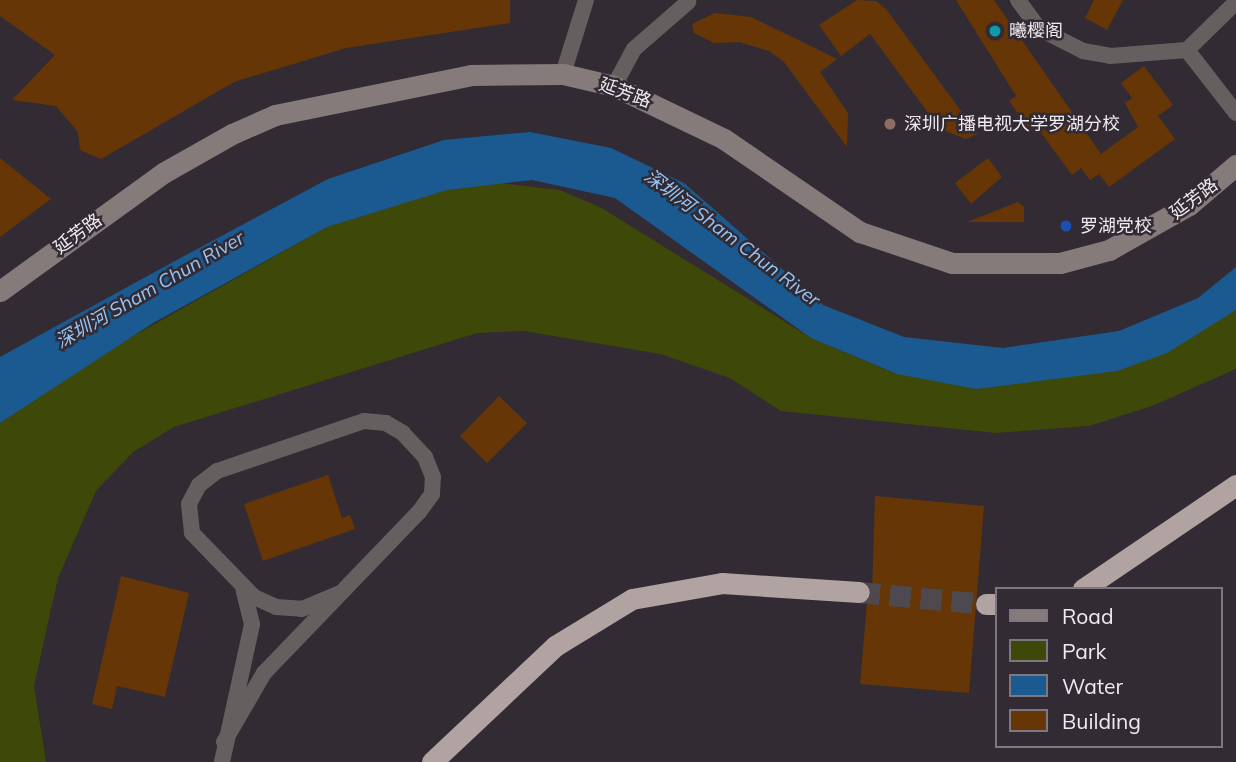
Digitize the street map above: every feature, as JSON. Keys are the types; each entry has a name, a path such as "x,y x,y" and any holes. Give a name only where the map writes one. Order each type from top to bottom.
{"highway":[{"path":"1086,587 1236,485"},
{"path":"432,762 555,646 632,599 722,583 859,592"}],"main road":[{"name":"延芳路","path":"0,291 163,173 275,115 471,75 564,75 614,86 734,145 859,232 952,264 1060,264 1109,250 1189,205 1236,165"}],"street":[{"path":"564,75 586,0"},
{"path":"1018,0 1038,28 1083,51 1110,56 1186,50 1236,2"},
{"path":"614,86 634,49 688,2"},
{"path":"1186,50 1236,113"},
{"path":"224,742 264,673 340,593 432,494 433,477 425,457 386,422 353,423 217,471 199,485 189,504 192,533 241,586 265,603 289,609 317,606 340,593"},
{"path":"222,762 253,612 241,586"}],"green space":[{"path":"500,183 559,190 600,207 811,338 894,373 1236,309 1236,369 1152,406 1089,426 996,433 781,411 730,378 660,354 524,331 477,333 174,427 133,452 96,491 58,578 34,686 46,762 0,762 0,423 112,348 327,227 447,189"}],"water":[{"name":"深圳河 Sham Chun River","path":"530,132 611,148 684,183 823,305 904,337 1003,348 1119,331 1198,298 1236,267 1236,310 1167,353 1117,371 976,389 897,374 811,338 615,198 532,180 447,190 327,227 153,323 0,423 0,357 171,263 328,179 444,140"}],"building":[{"path":"0,0 510,0 510,23 346,48 234,82 101,159 80,150 78,132 56,106 12,100 55,55 0,16"},
{"path":"857,0 876,1 886,9 978,134 966,139 940,129 870,34 841,56 819,25"},
{"path":"956,0 994,0 1101,154 1138,127 1125,103 1132,98 1121,83 1144,66 1173,105 1158,116 1175,139 1109,187 1099,174 1090,180 1081,168 1072,175 1034,123 1028,127 1009,101 1016,96"},
{"path":"1094,0 1123,0 1107,30 1085,18"},
{"path":"715,13 751,17 837,59 820,72 848,113 847,147 784,62 769,51 739,42 714,43 694,33 692,24"},
{"path":"0,158 51,199 0,237"},
{"path":"988,158 1002,177 971,204 955,183"},
{"path":"1018,202 1024,207 1024,222 967,222"},
{"path":"499,396 527,423 487,463 460,436"},
{"path":"328,475 342,518 350,515 355,529 263,561 244,504"},
{"path":"875,496 984,506 969,693 860,684 867,602 872,594"},
{"path":"121,576 189,593 165,697 117,686 112,709 92,704"}],"tunnel":[{"path":"859,592 986,604"}],"place":[{"name":"曦樱阁","path":"995,31"},
{"name":"深圳广播电视大学罗湖分校","path":"890,124"},
{"name":"罗湖党校","path":"1066,226"}]}
